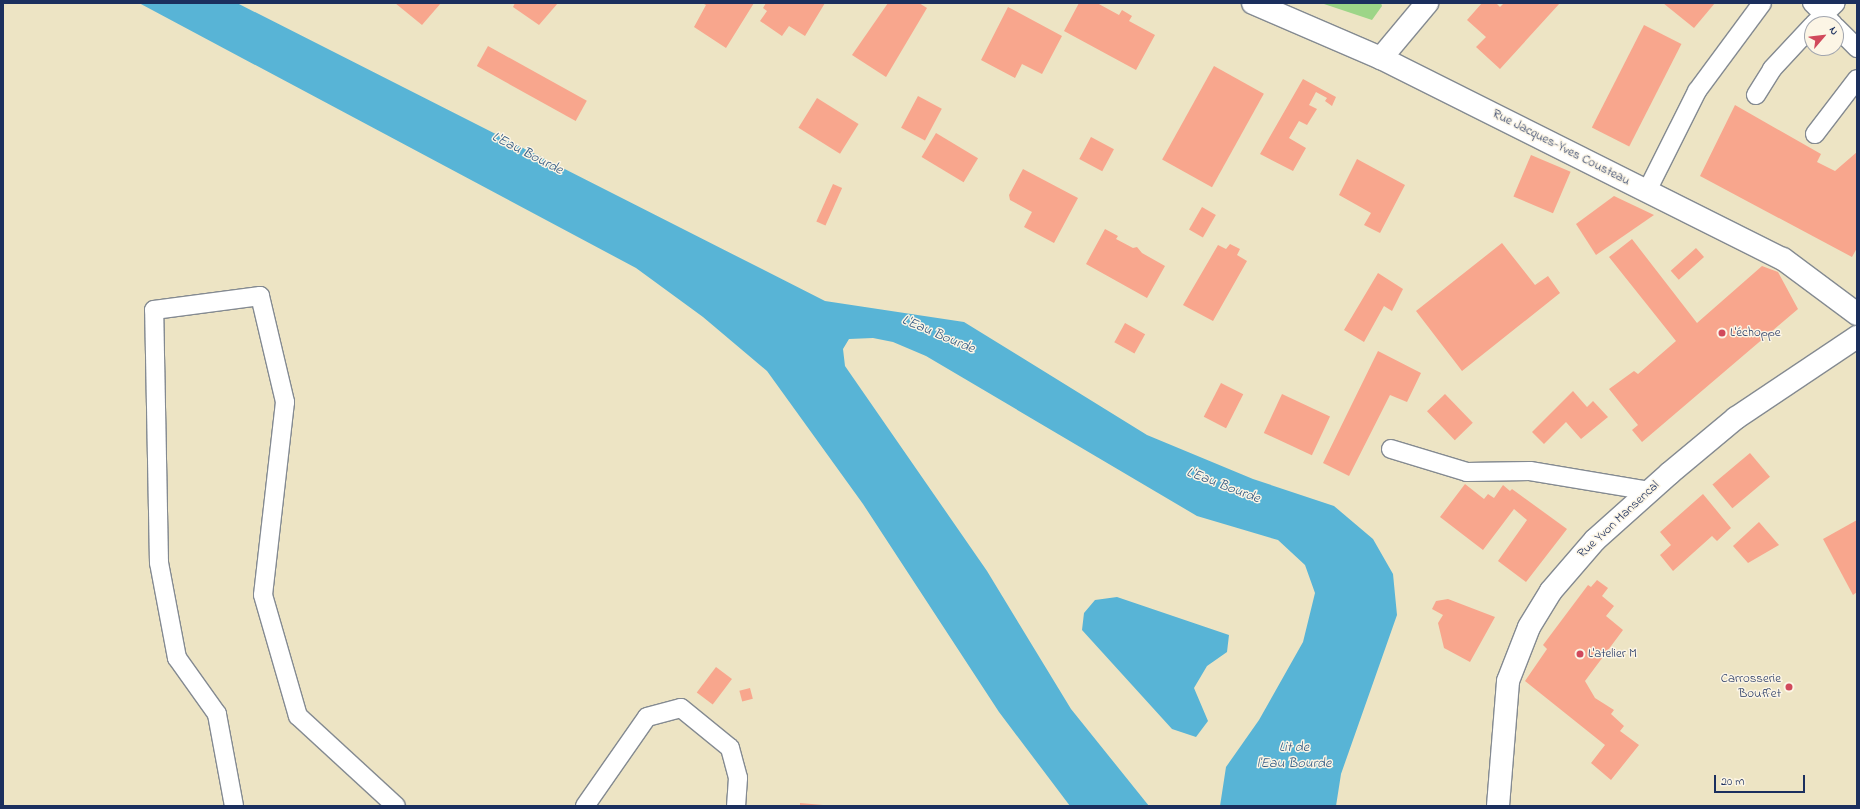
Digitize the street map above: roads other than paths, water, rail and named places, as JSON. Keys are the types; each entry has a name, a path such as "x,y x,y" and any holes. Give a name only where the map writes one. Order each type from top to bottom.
{"street":[{"name":"Rue Jacques-Yves Cousteau","path":"1253,3 1381,58 1783,260 1857,314"},
{"path":"1381,58 1425,4"},
{"name":"Rue Yvon Mansencal","path":"1498,806 1508,681 1529,627 1569,567 1650,491 1736,418 1857,337"}],"lane":[{"path":"1647,191 1697,91 1762,3"},
{"path":"1821,16 1836,3"},
{"path":"1756,95 1777,63 1804,34"},
{"path":"1844,35 1857,48"},
{"path":"1815,134 1857,80"},
{"path":"234,806 218,714 177,658 159,563 154,310 260,296 285,402 263,595 298,716 396,806"},
{"path":"1391,449 1467,472 1530,471 1650,491"},
{"path":"585,806 647,717 681,708 730,748 738,778 736,806"}],"water":[{"name":"Lit de l'Eau Bourde","path":"139,3 237,3 825,301 964,322 1147,435 1253,479 1334,506 1373,539 1393,574 1397,615 1341,774 1336,806 1220,806 1226,767 1259,720 1303,642 1315,593 1305,565 1278,540 1197,516 926,356 893,342 873,338 849,339 843,349 845,366 987,571 1071,709 1149,806 1070,806 999,712 863,504 767,371 703,317 636,268"},
{"path":"1117,597 1229,635 1227,652 1207,666 1194,688 1208,721 1196,737 1172,729 1082,630 1084,613 1095,600"}],"place":[{"name":"L'échoppe","path":"1722,333"},
{"name":"L'atelier M","path":"1580,654"},
{"name":"Carrosserie Bouffet","path":"1789,687"}],"water label":[{"name":"L'Eau Bourde","path":"527,154"},
{"name":"L'Eau Bourde","path":"938,335"},
{"name":"L'Eau Bourde","path":"1223,486"}]}
